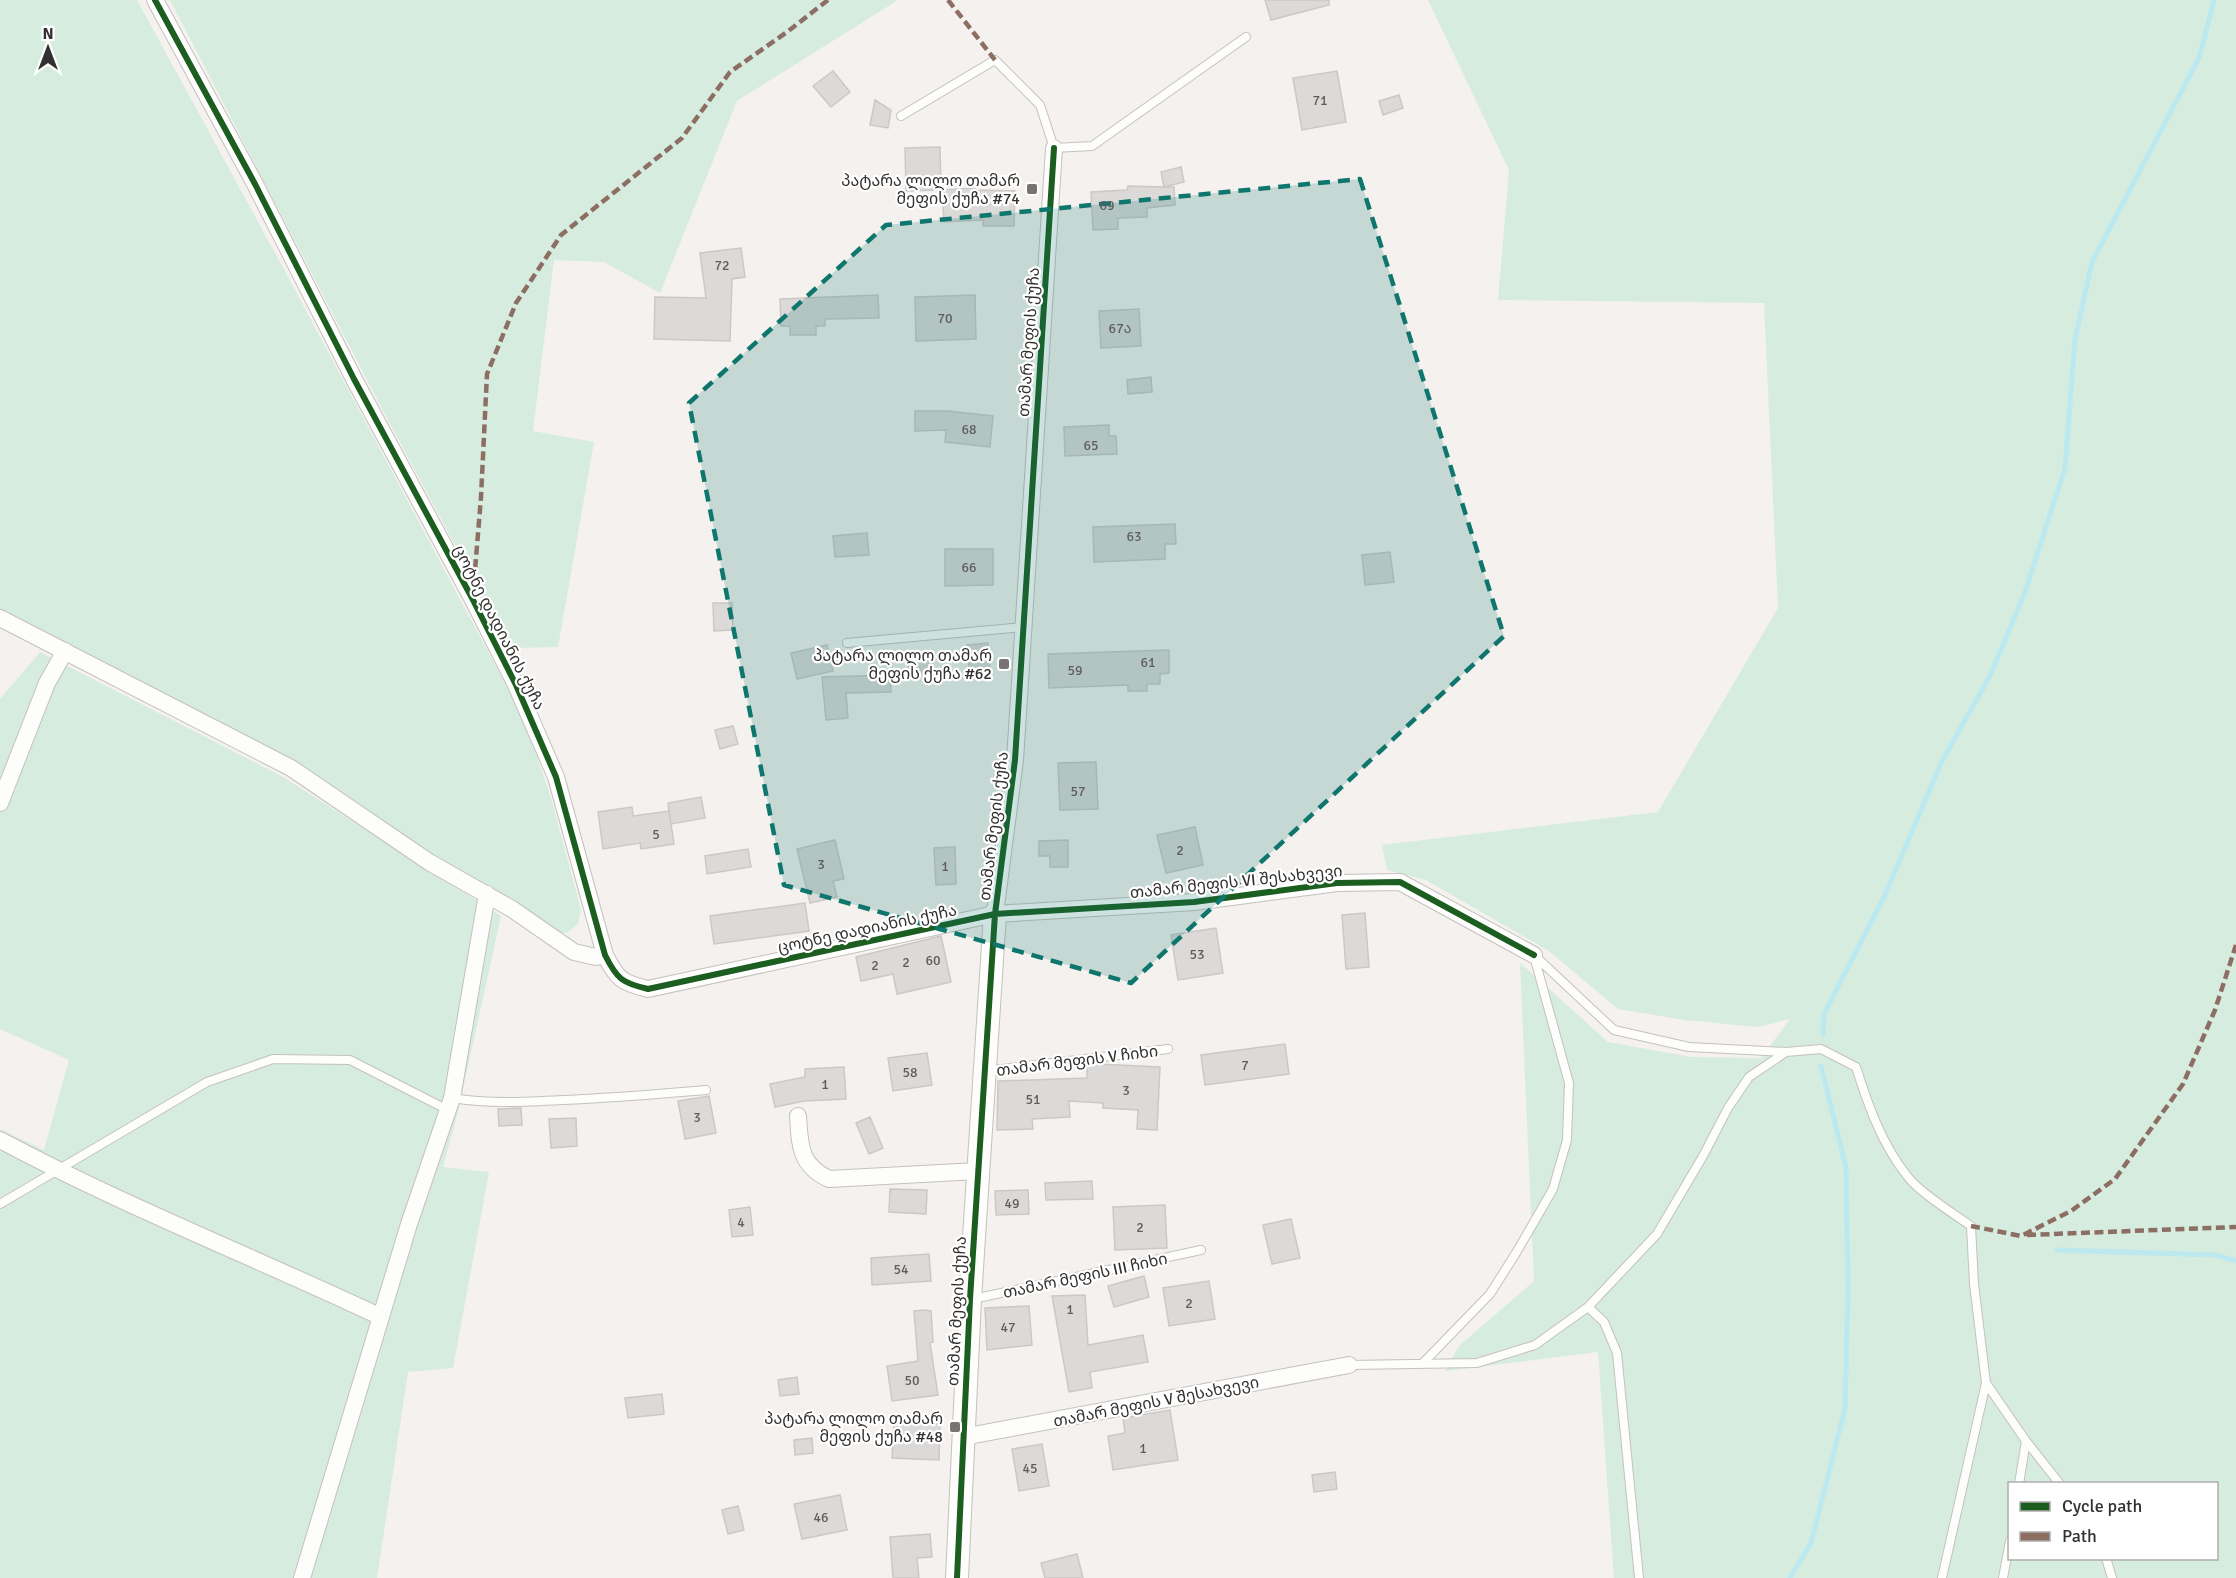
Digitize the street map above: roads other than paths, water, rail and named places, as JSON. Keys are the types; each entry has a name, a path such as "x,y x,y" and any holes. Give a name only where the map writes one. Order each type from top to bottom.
{"street":[{"name":"ცოტნე დადიანის ქუჩა","path":"155,0 255,184 354,379 467,587 516,685 556,777 605,955 614,973 626,984 648,989 995,914"},
{"name":"თამარ მეფის ქუჩა","path":"957,1578 970,1299 995,914 1015,760 1054,148"},
{"path":"0,618 291,768 429,862 512,909 574,952 596,957 605,955"},
{"path":"0,803 47,683 65,651"},
{"name":"თამარ მეფის VI შესახვევი","path":"995,914 1194,902 1336,883 1400,882 1534,955"},
{"path":"302,1578 409,1224 450,1104 487,894"},
{"path":"798,1116 802,1154 816,1173 829,1179 978,1171"},
{"path":"0,1140 140,1210 294,1275 381,1317"},
{"name":"თამარ მეფის V შესახვევი","path":"963,1437 1349,1365"}],"lane":[{"path":"901,116 995,60 1040,105 1054,148 1092,146 1246,37"},
{"path":"847,643 1023,627"},
{"path":"1534,955 1614,1030 1689,1047 1786,1052 1821,1050 1856,1067 1866,1099 1884,1139 1908,1179 1971,1226 1974,1284 1986,1383 1942,1578"},
{"path":"1423,1363 1490,1294 1552,1189 1567,1140 1569,1083 1534,955"},
{"name":"თამარ მეფის V ჩიხი","path":"986,1071 1168,1049"},
{"path":"1349,1365 1477,1363 1535,1345 1588,1307 1657,1234 1728,1108 1749,1077 1786,1052"},
{"path":"0,1204 207,1082 273,1059 350,1060 450,1104 621,1097 706,1089"},
{"name":"თამარ მეფის III ჩიხი","path":"970,1299 1201,1250"},
{"path":"1588,1307 1604,1322 1617,1353 1639,1578"},
{"path":"1986,1383 2026,1441 2058,1482"},
{"path":"2019,1482 2026,1441"},
{"path":"2003,1578 2008,1552"},
{"path":"2107,1560 2112,1578"}],"waterway":[{"path":"1823,1035 1824,1014 1885,895 1942,761 1990,676 2025,592 2065,468 2075,339 2092,262 2199,58 2214,0"},
{"path":"1790,1578 1811,1543 1845,1409 1848,1290 1846,1167 1821,1066"},
{"path":"2057,1250 2216,1255 2236,1261"}],"place":[{"name":"პატარა ლილო თამარ მეფის ქუჩა #74","path":"1032,189"},
{"name":"პატარა ლილო თამარ მეფის ქუჩა #62","path":"1004,664"},
{"name":"პატარა ლილო თამარ მეფის ქუჩა #48","path":"955,1427"}]}
